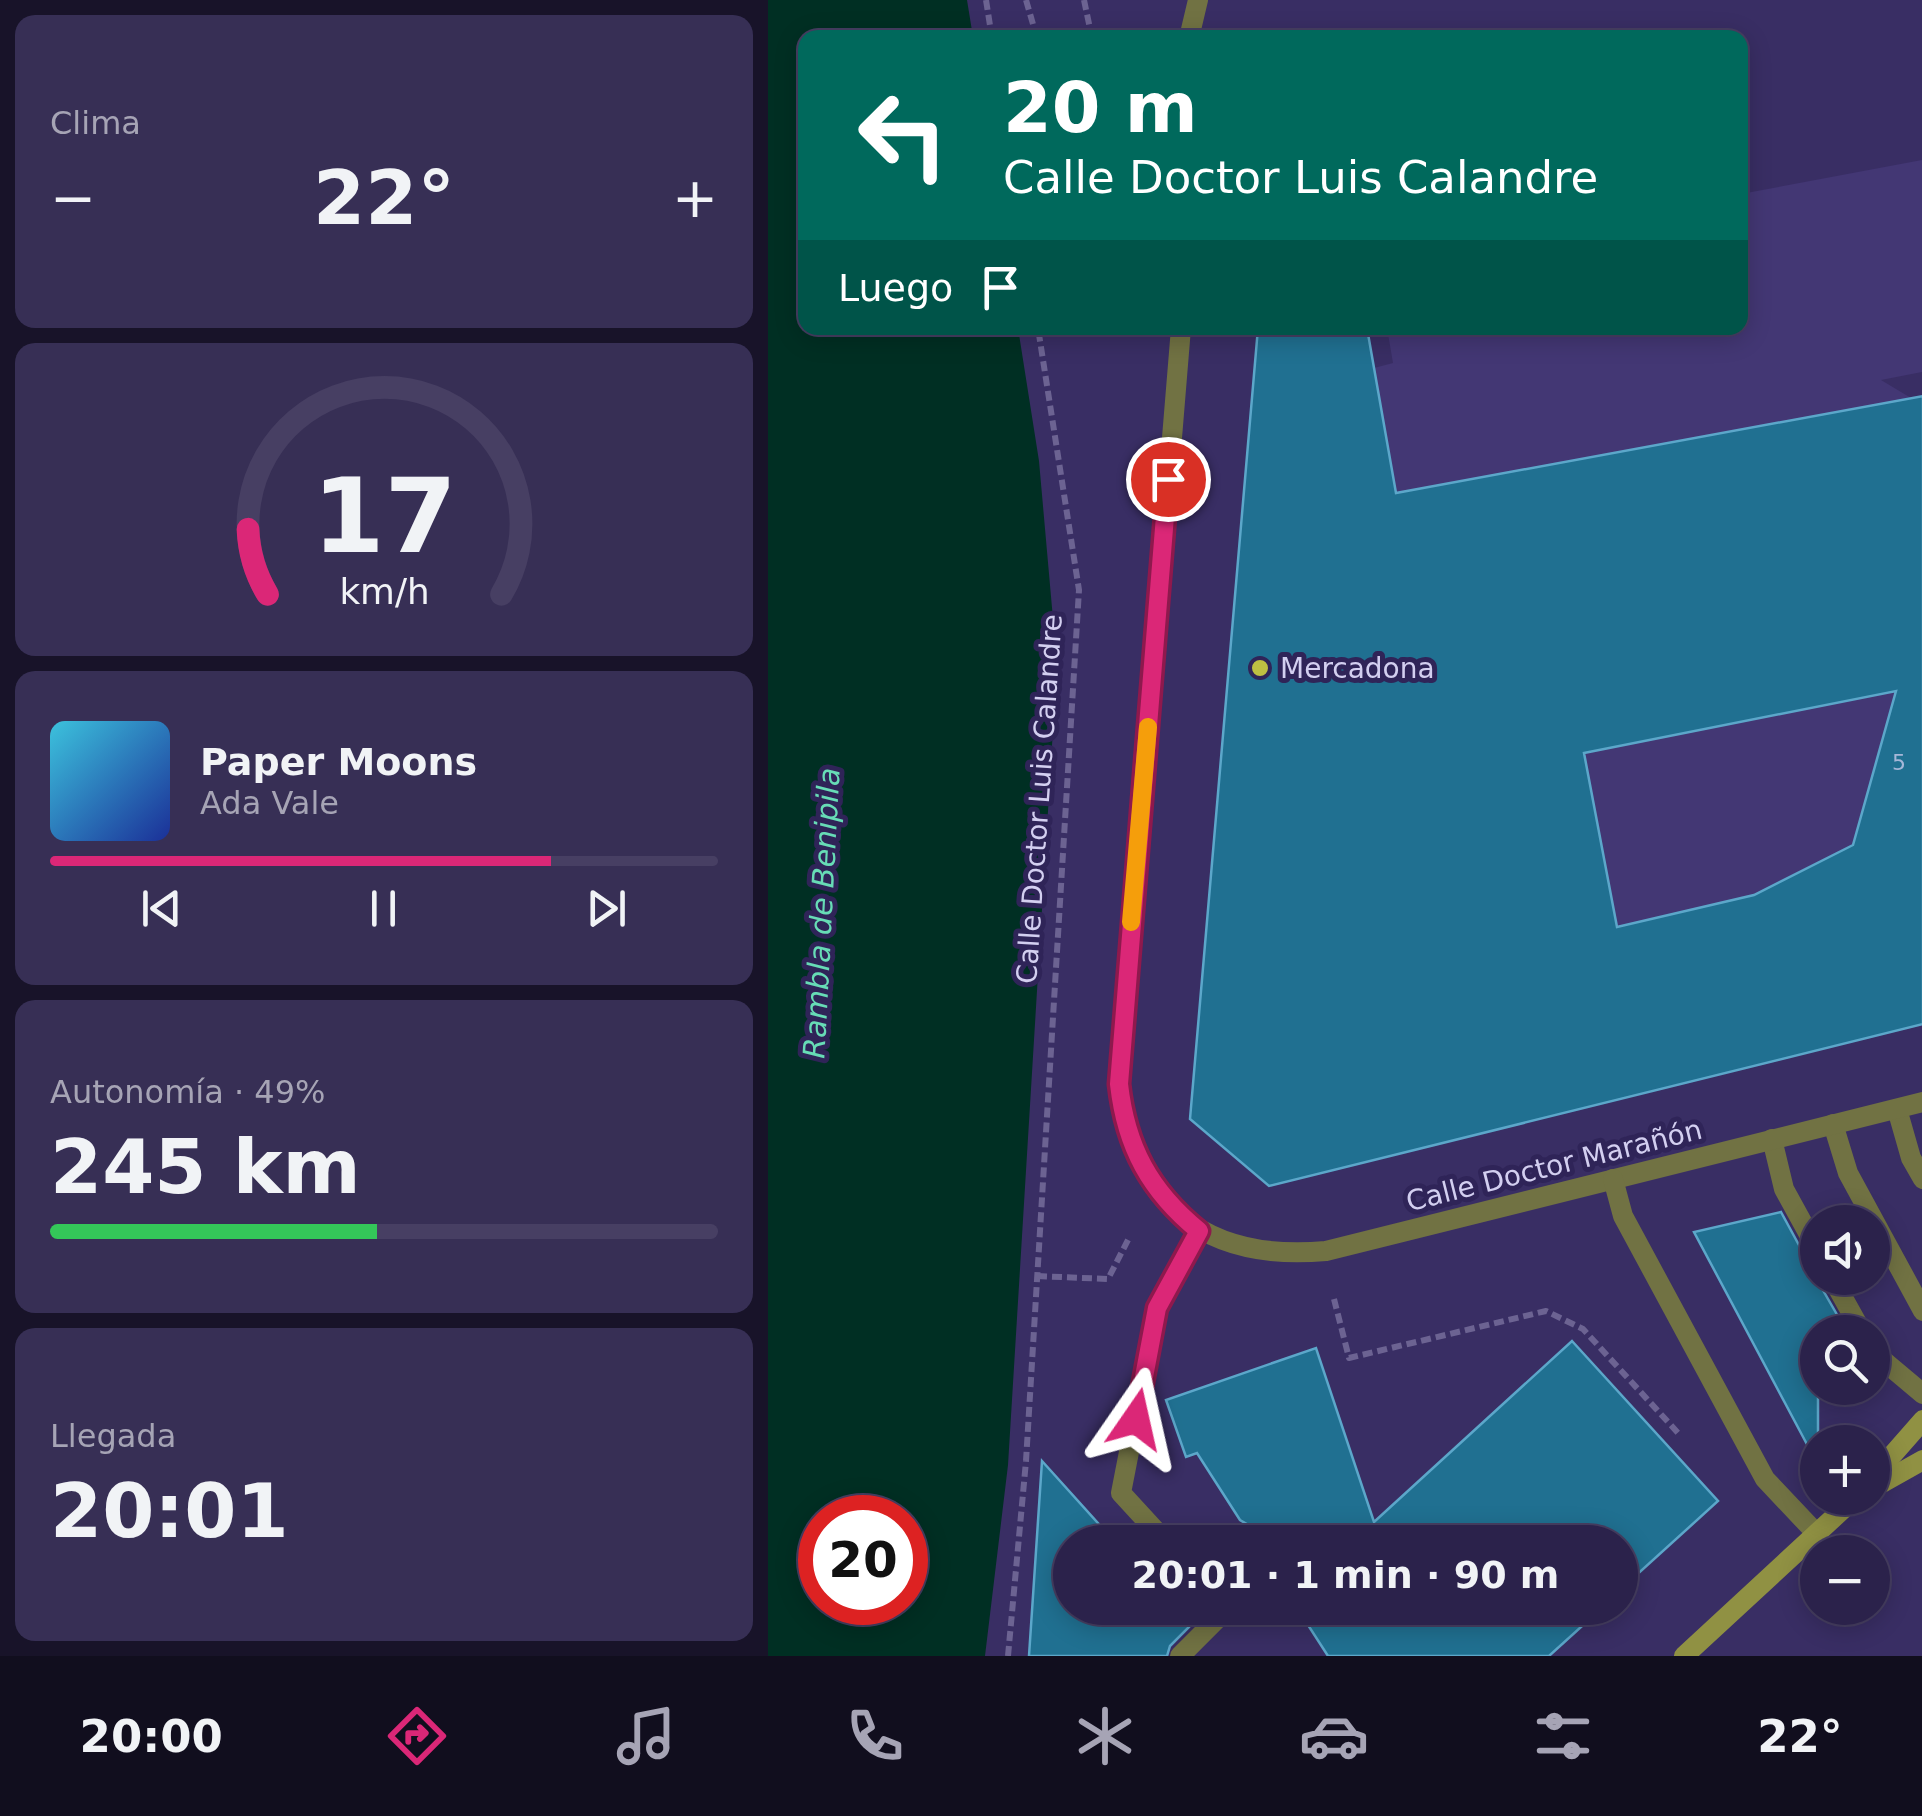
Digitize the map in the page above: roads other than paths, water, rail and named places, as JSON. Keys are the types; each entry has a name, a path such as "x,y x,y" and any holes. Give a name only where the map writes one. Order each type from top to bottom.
{"main road":[{"path":"1890,1457 1922,1420"},
{"path":"1890,1478 1922,1460"},
{"path":"1684,1656 1837,1515"}],"street":[{"path":"1191,30 1198,0"},
{"path":"1150,1525 1121,1494 1157,1308 1199,1231 1171,1208 1150,1180 1123,1117 1119,1084 1180,335"},
{"name":"Calle Doctor Marañón","path":"1199,1231 1261,1251 1294,1254 1326,1250 1922,1102"},
{"path":"1897,1109 1911,1158 1922,1179"},
{"path":"1834,1124 1848,1173 1922,1311"},
{"path":"1772,1139 1784,1189 1800,1218"},
{"path":"1614,1179 1623,1216 1766,1479 1816,1533"},
{"path":"1890,1367 1922,1394"},
{"path":"1180,1656 1209,1625"}],"water":[{"name":"Rambla de Benipila","path":"768,0 967,0 972,30 798,30 798,335 1019,335 1039,461 1057,664 1008,1465 985,1656 768,1656"}],"place":[{"name":"Mercadona","path":"1260,668"}]}
